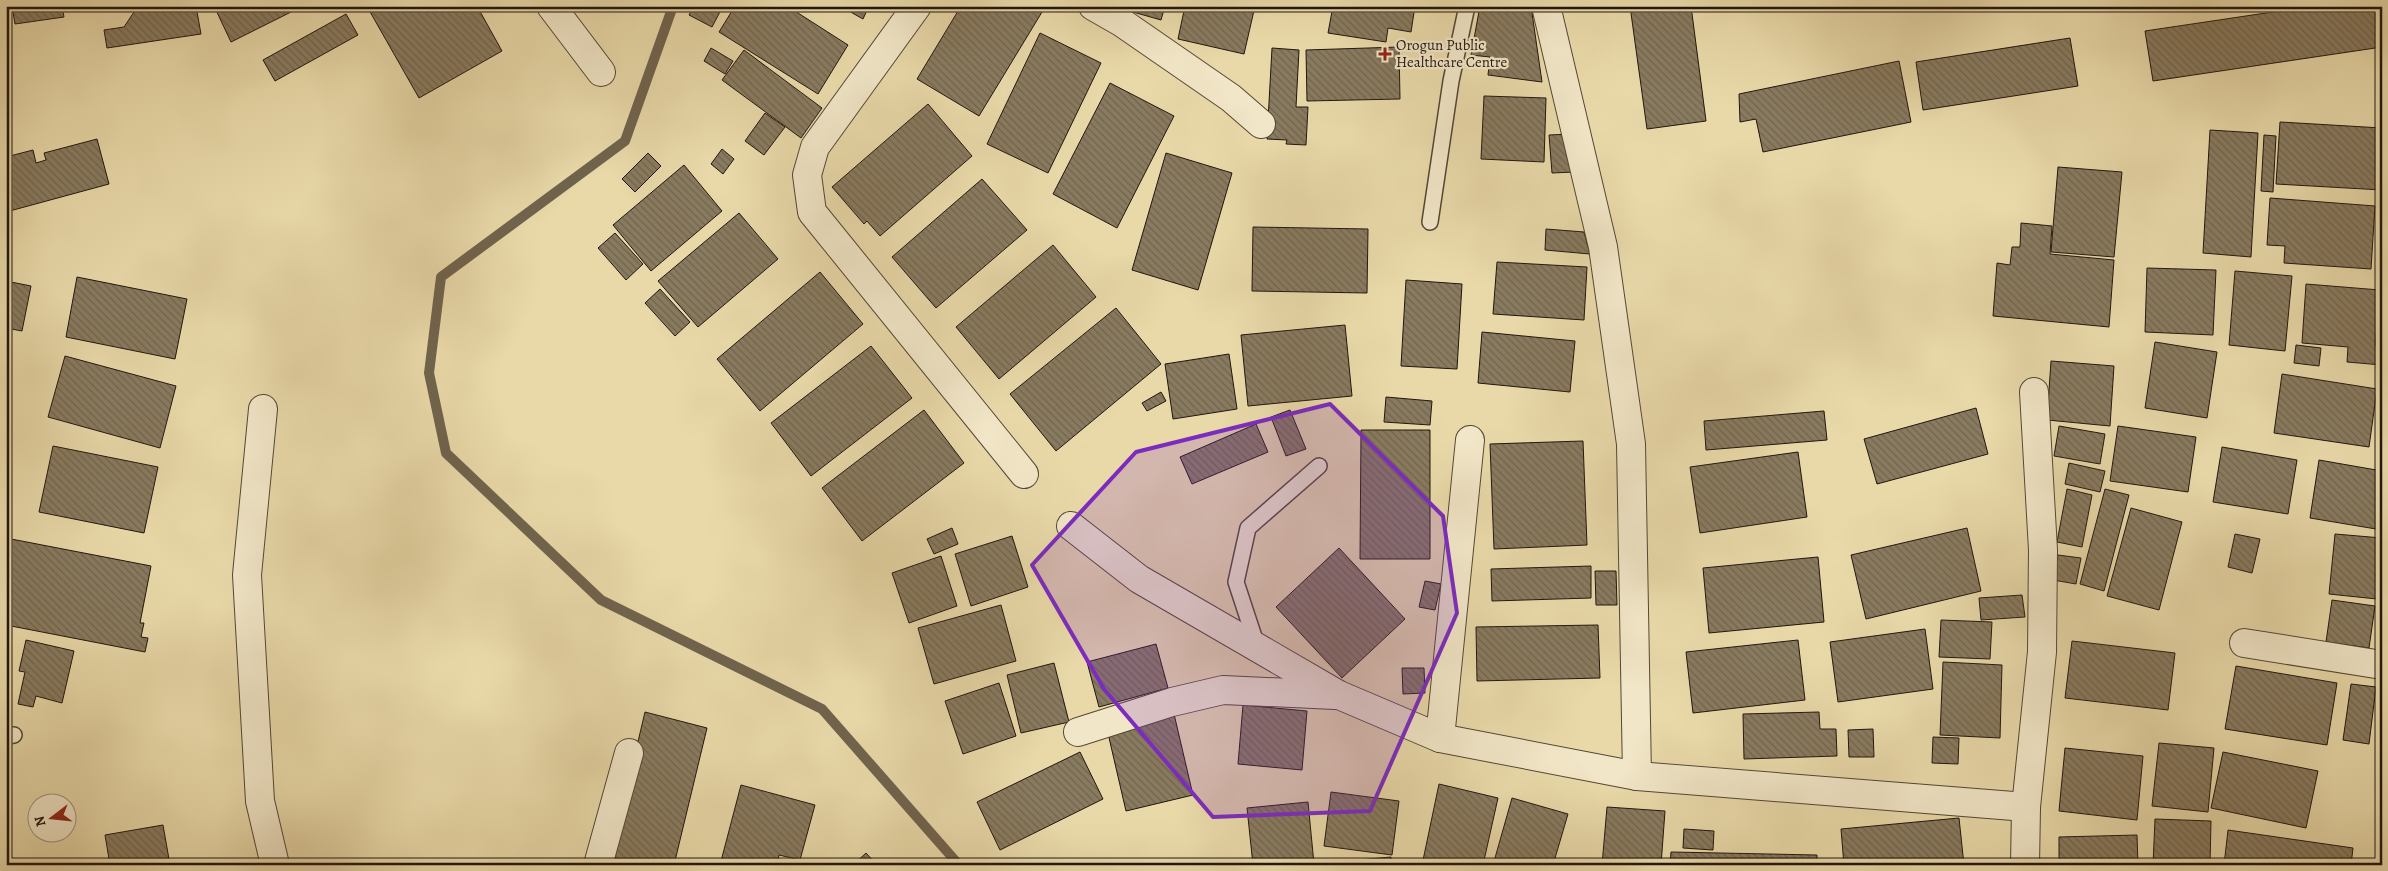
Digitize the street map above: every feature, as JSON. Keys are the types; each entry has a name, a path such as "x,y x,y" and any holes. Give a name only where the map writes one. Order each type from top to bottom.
{"street":[{"path":"552,6 601,72"},
{"path":"918,6 816,147 807,175 812,212 1024,474"},
{"path":"1093,6 1120,22 1231,98 1261,124"},
{"path":"1546,6 1603,247 1631,444 1637,776"},
{"path":"2025,865 2026,807 2042,652 2043,550 2034,392"},
{"path":"263,409 247,575 260,801 275,865"},
{"path":"1440,738 1470,440"},
{"path":"1070,526 1139,579 1339,695 1440,738 1637,776 2026,807"},
{"path":"2244,643 2382,665"},
{"path":"1078,732 1172,702 1222,690 1339,695"},
{"path":"598,865 629,753"}],"lane":[{"path":"1430,222 1451,81 1467,6"},
{"path":"1257,648 1236,582 1248,528 1319,466"}],"highlighted area":[{"path":"1330,404 1443,516 1457,613 1370,811 1213,817 1104,689 1032,565 1136,452"}],"building":[{"path":"12,6 62,6 64,17 15,24"},
{"path":"138,6 196,6 201,34 107,48 104,30 124,27"},
{"path":"214,6 303,6 231,42"},
{"path":"376,6 477,6 502,51 419,98 369,10"},
{"path":"694,6 723,6 712,27 689,15"},
{"path":"735,6 787,6 848,45 818,94 719,32"},
{"path":"840,6 869,6 863,19"},
{"path":"961,6 1033,6 1042,12 979,116 917,79"},
{"path":"1112,6 1165,6 1161,20"},
{"path":"1185,6 1255,6 1244,54 1178,39"},
{"path":"1333,6 1415,6 1411,32 1388,28 1386,42 1328,33"},
{"path":"1480,6 1531,6 1542,82 1488,75 1490,57 1471,55"},
{"path":"1630,6 1691,6 1706,121 1647,129"},
{"path":"2313,6 2382,6 2382,47 2153,81 2145,31"},
{"path":"346,14 358,35 275,81 263,60"},
{"path":"1040,33 1101,63 1048,173 987,144"},
{"path":"2070,38 2078,86 1923,110 1916,62"},
{"path":"1399,47 1400,99 1307,101 1306,50"},
{"path":"711,48 733,61 725,74 704,61"},
{"path":"1272,48 1299,50 1296,107 1308,107 1306,145 1286,144 1287,140 1267,139"},
{"path":"744,50 822,108 801,138 722,80"},
{"path":"1899,61 1911,122 1763,152 1756,119 1740,122 1739,94"},
{"path":"1110,83 1174,116 1117,228 1053,194"},
{"path":"1484,96 1546,98 1544,162 1481,159"},
{"path":"928,104 972,156 880,236 867,221 864,224 832,187"},
{"path":"765,113 785,127 764,155 745,141"},
{"path":"2280,122 2382,128 2382,190 2276,184"},
{"path":"2210,130 2258,133 2251,257 2203,253"},
{"path":"1571,134 1574,172 1552,173 1549,135"},
{"path":"2264,135 2276,136 2273,192 2261,191"},
{"path":"97,139 109,184 6,212 6,157 33,150 36,163 46,160 44,153"},
{"path":"722,149 734,159 723,174 711,164"},
{"path":"648,153 661,166 635,192 622,179"},
{"path":"1166,153 1232,173 1198,290 1132,270"},
{"path":"684,165 722,211 651,271 613,225"},
{"path":"2058,167 2122,172 2114,257 2051,252"},
{"path":"982,179 1027,230 936,308 892,257"},
{"path":"2270,198 2375,206 2371,269 2284,263 2285,246 2267,245"},
{"path":"739,213 778,259 698,327 658,281"},
{"path":"2021,223 2052,226 2050,254 2114,260 2109,327 1993,316 1997,263 2010,265 2012,247 2020,247"},
{"path":"1253,227 1368,229 1367,293 1252,291"},
{"path":"1546,229 1584,232 1590,254 1545,250"},
{"path":"615,233 643,264 626,280 598,248"},
{"path":"1053,245 1096,297 999,379 956,327"},
{"path":"1497,262 1587,267 1584,320 1493,314"},
{"path":"2147,268 2216,270 2213,335 2145,332"},
{"path":"2235,271 2292,276 2285,351 2229,345"},
{"path":"820,272 863,324 760,411 717,359"},
{"path":"77,277 187,299 175,359 66,337"},
{"path":"1406,280 1462,284 1457,369 1401,366"},
{"path":"6,281 31,286 22,331 6,328"},
{"path":"2306,284 2380,290 2375,346 2382,347 2382,365 2347,362 2348,347 2302,343"},
{"path":"660,289 690,322 675,336 645,303"},
{"path":"1116,308 1161,364 1056,451 1010,394"},
{"path":"1345,325 1352,396 1248,406 1241,335"},
{"path":"1482,332 1575,341 1570,392 1478,383"},
{"path":"2155,342 2217,352 2207,418 2145,408"},
{"path":"2296,345 2321,348 2319,366 2294,363"},
{"path":"871,346 912,398 811,476 771,423"},
{"path":"1229,354 1237,409 1173,419 1165,364"},
{"path":"65,356 176,386 160,448 48,417"},
{"path":"2051,361 2114,366 2110,426 2047,420"},
{"path":"2282,374 2377,389 2369,447 2274,433"},
{"path":"1161,392 1166,401 1147,411 1142,403"},
{"path":"1386,397 1432,401 1430,425 1384,422"},
{"path":"1976,408 1988,454 1877,484 1864,439"},
{"path":"924,410 964,463 862,541 822,488"},
{"path":"1290,410 1306,449 1286,456 1271,417"},
{"path":"1824,411 1827,440 1706,450 1704,421"},
{"path":"1256,424 1268,452 1192,484 1180,457"},
{"path":"2059,426 2105,434 2100,464 2054,456"},
{"path":"2118,426 2196,437 2188,492 2110,481"},
{"path":"1361,430 1430,430 1430,559 1360,559"},
{"path":"1583,441 1587,545 1494,549 1490,444"},
{"path":"53,446 158,467 144,533 39,512"},
{"path":"2222,447 2297,460 2288,514 2213,502"},
{"path":"1798,452 1807,517 1700,533 1690,467"},
{"path":"2319,460 2382,471 2382,530 2310,518"},
{"path":"2069,463 2105,471 2100,492 2065,484"},
{"path":"2067,489 2092,495 2082,547 2057,542"},
{"path":"2105,489 2129,495 2104,591 2080,584"},
{"path":"2131,508 2182,522 2159,610 2107,596"},
{"path":"952,528 958,544 934,554 927,539"},
{"path":"1967,528 1981,591 1866,619 1851,555"},
{"path":"2235,534 2260,539 2252,573 2228,567"},
{"path":"2335,534 2382,538 2377,599 2329,594"},
{"path":"1012,536 1028,587 971,606 955,554"},
{"path":"6,538 151,566 140,623 144,623 141,637 148,638 145,652 6,625"},
{"path":"1339,548 1405,619 1342,678 1276,607"},
{"path":"2058,555 2081,558 2076,584 2053,580"},
{"path":"941,556 957,606 909,623 892,573"},
{"path":"1818,557 1824,622 1709,633 1703,568"},
{"path":"1591,566 1591,598 1492,601 1491,569"},
{"path":"1595,571 1616,571 1617,605 1596,605"},
{"path":"1425,581 1441,584 1435,610 1419,607"},
{"path":"2022,595 2025,617 1981,620 1979,598"},
{"path":"2332,600 2375,606 2369,648 2326,642"},
{"path":"1001,605 1016,661 934,684 918,628"},
{"path":"1941,620 1992,622 1990,659 1939,657"},
{"path":"1598,625 1600,678 1477,681 1476,627"},
{"path":"1925,629 1933,689 1838,702 1830,642"},
{"path":"26,640 74,651 62,703 36,696 33,707 18,704 25,672 19,671"},
{"path":"1798,640 1805,700 1693,713 1686,652"},
{"path":"2072,641 2175,653 2168,710 2065,698"},
{"path":"1156,644 1168,688 1099,707 1087,662"},
{"path":"1943,662 2002,665 2000,738 1940,735"},
{"path":"1054,663 1069,722 1021,733 1007,675"},
{"path":"2236,666 2337,683 2327,745 2225,729"},
{"path":"1402,668 1424,668 1425,693 1403,694"},
{"path":"999,683 1016,736 963,754 945,701"},
{"path":"2351,684 2376,687 2369,744 2343,740"},
{"path":"1243,705 1307,711 1302,770 1238,764"},
{"path":"645,712 707,728 674,865 613,865 609,864"},
{"path":"1819,712 1820,729 1836,729 1837,756 1744,759 1743,714"},
{"path":"1174,714 1193,795 1126,811 1107,729"},
{"path":"1873,729 1874,757 1849,757 1848,730"},
{"path":"1933,737 1959,738 1958,764 1932,763"},
{"path":"2159,743 2214,748 2208,812 2152,806"},
{"path":"2065,748 2143,756 2137,820 2059,811"},
{"path":"1080,752 1103,799 1000,850 977,802"},
{"path":"2223,752 2318,771 2306,828 2211,808"},
{"path":"1439,784 1498,798 1483,865 1422,865"},
{"path":"741,785 815,805 800,860 779,855 777,865 720,865"},
{"path":"1331,792 1399,801 1392,855 1324,846"},
{"path":"1512,798 1568,814 1553,865 1493,865"},
{"path":"1308,802 1314,864 1391,857 1392,865 1253,865 1247,808"},
{"path":"1607,807 1665,811 1661,865 1602,865"},
{"path":"1959,818 1964,865 1844,865 1841,829"},
{"path":"2155,819 2211,821 2210,865 2153,865"},
{"path":"163,825 170,865 110,865 105,835"},
{"path":"1684,829 1714,831 1713,850 1683,848"},
{"path":"2228,830 2353,848 2351,865 2224,865"},
{"path":"2137,835 2138,865 2059,865 2059,837"},
{"path":"1671,852 1817,855 1817,865 1670,865"},
{"path":"866,853 877,865 853,865"}],"waterway":[{"path":"673,6 625,141 441,277 429,373 446,453 601,600 822,709 959,865"}],"place":[{"name":"Orogun Public Healthcare Centre","path":"1385,54"}]}
